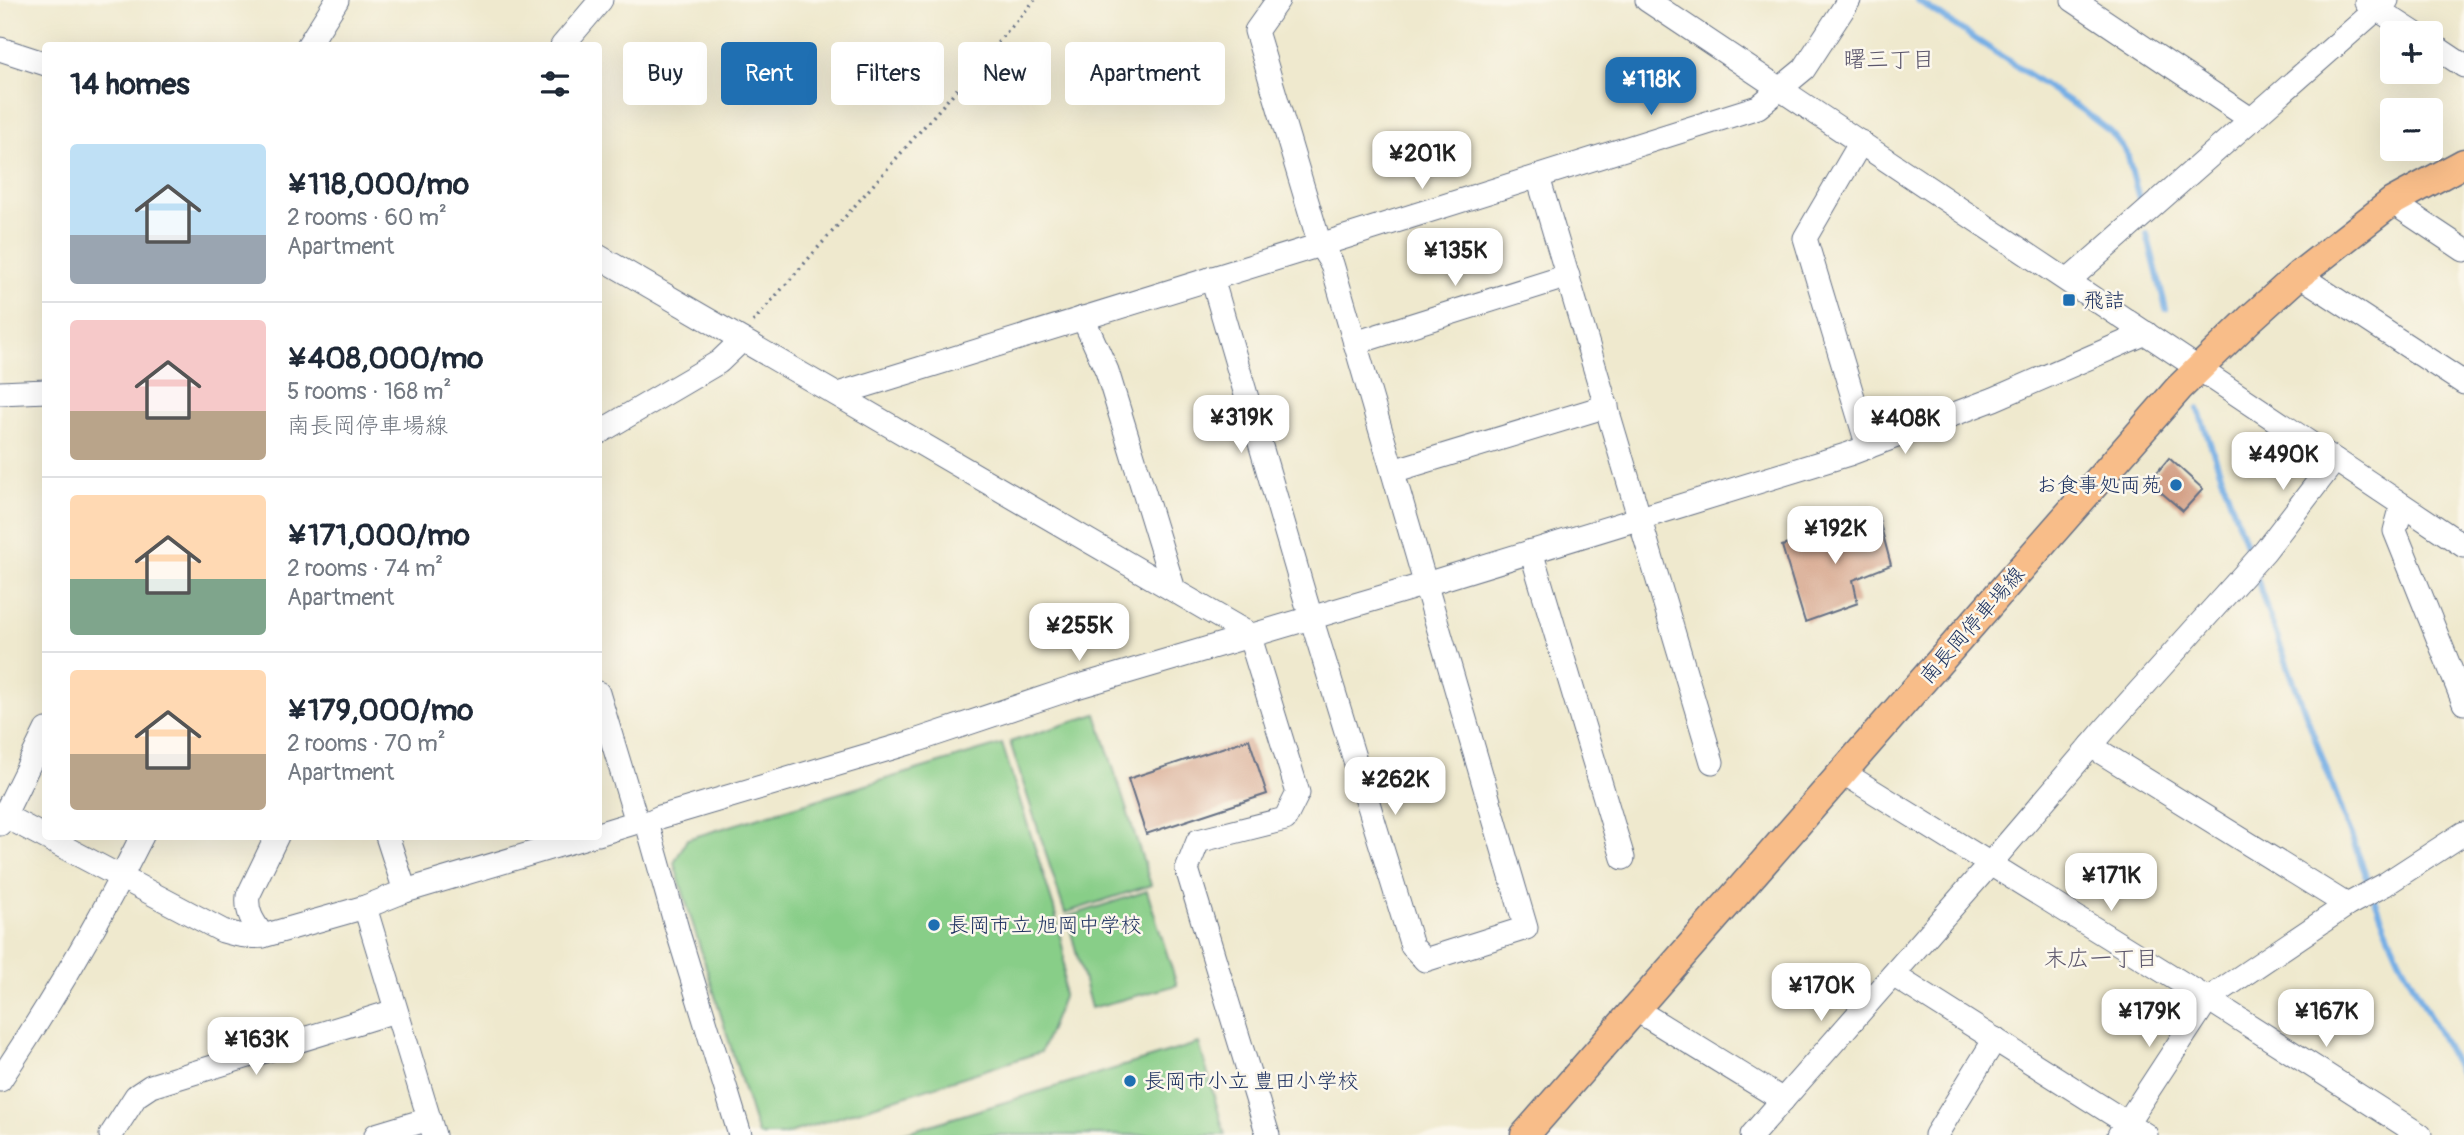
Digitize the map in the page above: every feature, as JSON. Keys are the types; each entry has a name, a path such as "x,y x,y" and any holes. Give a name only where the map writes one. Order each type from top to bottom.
{"main road":[{"name":"南長岡停車場線","path":"1525,1135 2198,368 2299,275 2392,202 2464,163"}],"street":[{"path":"311,42 337,0"},
{"path":"565,42 601,0"},
{"path":"1212,278 1306,601 1412,946 1425,960 1526,928 1332,264 1320,245 1256,31 1278,0"},
{"path":"1647,0 2464,546"},
{"path":"838,394 1758,107 1804,69 1849,0"},
{"path":"2073,0 2252,120"},
{"path":"2068,280 2252,120 2376,3 2399,21"},
{"path":"0,49 42,63"},
{"path":"2443,52 2464,66"},
{"path":"1861,142 1805,238 1867,447"},
{"path":"1538,177 1712,762"},
{"path":"2392,202 2464,250"},
{"path":"602,258 1249,634 1298,793 1285,819 1198,841 1186,869 1268,1135"},
{"path":"2299,275 2464,383"},
{"path":"1355,343 1568,276"},
{"path":"1083,318 1107,371 1174,590"},
{"path":"602,833 909,743 1073,688 1426,584 1867,447 2006,394 2146,333"},
{"path":"602,431 719,362 741,340"},
{"path":"0,393 42,391"},
{"path":"1393,471 1607,406"},
{"path":"1752,1135 2265,551 2335,460"},
{"path":"2402,505 2395,531 2464,703"},
{"path":"1531,551 1623,858"},
{"path":"602,705 679,936 740,1135"},
{"path":"42,738 2,820 42,839"},
{"path":"2091,746 2353,901"},
{"path":"1842,772 2208,999 2420,1135"},
{"path":"1893,975 1995,1039 2130,1131 2208,999 2353,901 2384,885 2464,833"},
{"path":"44,840 122,877 223,931 251,937 365,907 518,847 564,840"},
{"path":"0,1080 38,1022 122,877 140,840"},
{"path":"263,936 250,915 248,896 275,840"},
{"path":"388,840 405,891"},
{"path":"365,907 432,1127 376,1135"},
{"path":"1635,1009 1783,1100"},
{"path":"111,1135 136,1096 151,1086 396,1011"},
{"path":"1936,1135 1995,1039"}],"path":[{"path":"741,340 755,320 1035,0"}],"green space":[{"path":"1096,714 1151,885 1065,913 1010,742"},
{"name":"長岡市立 旭岡中学校","path":"1002,744 1054,908 1064,954 1063,997 1041,1052 783,1135 758,1135 674,863 687,839"},
{"path":"1147,891 1177,985 1091,1008 1067,917"},
{"name":"長岡市小立 豊田小学校","path":"1199,1043 1225,1135 897,1135"}],"building":[{"name":"お食事処両苑","path":"2169,458 2203,489 2183,511 2149,482"},
{"path":"1878,516 1891,565 1853,580 1858,603 1805,622 1782,546"},
{"path":"1249,739 1267,794 1146,834 1128,779"}],"waterway":[{"path":"1917,0 2111,132 2127,153 2139,199"},
{"path":"2147,234 2166,309"},
{"path":"2198,409 2251,559"},
{"path":"2254,569 2385,926 2399,958 2464,1080"}],"place":[{"name":"飛詰","path":"2069,300"},
{"name":"お食事処両苑","path":"2176,485"},
{"name":"長岡市立 旭岡中学校","path":"934,925"},
{"name":"長岡市小立 豊田小学校","path":"1130,1081"}],"district":[{"name":"曙三丁目","path":"1889,59"},
{"name":"末広一丁目","path":"2101,958"}]}
